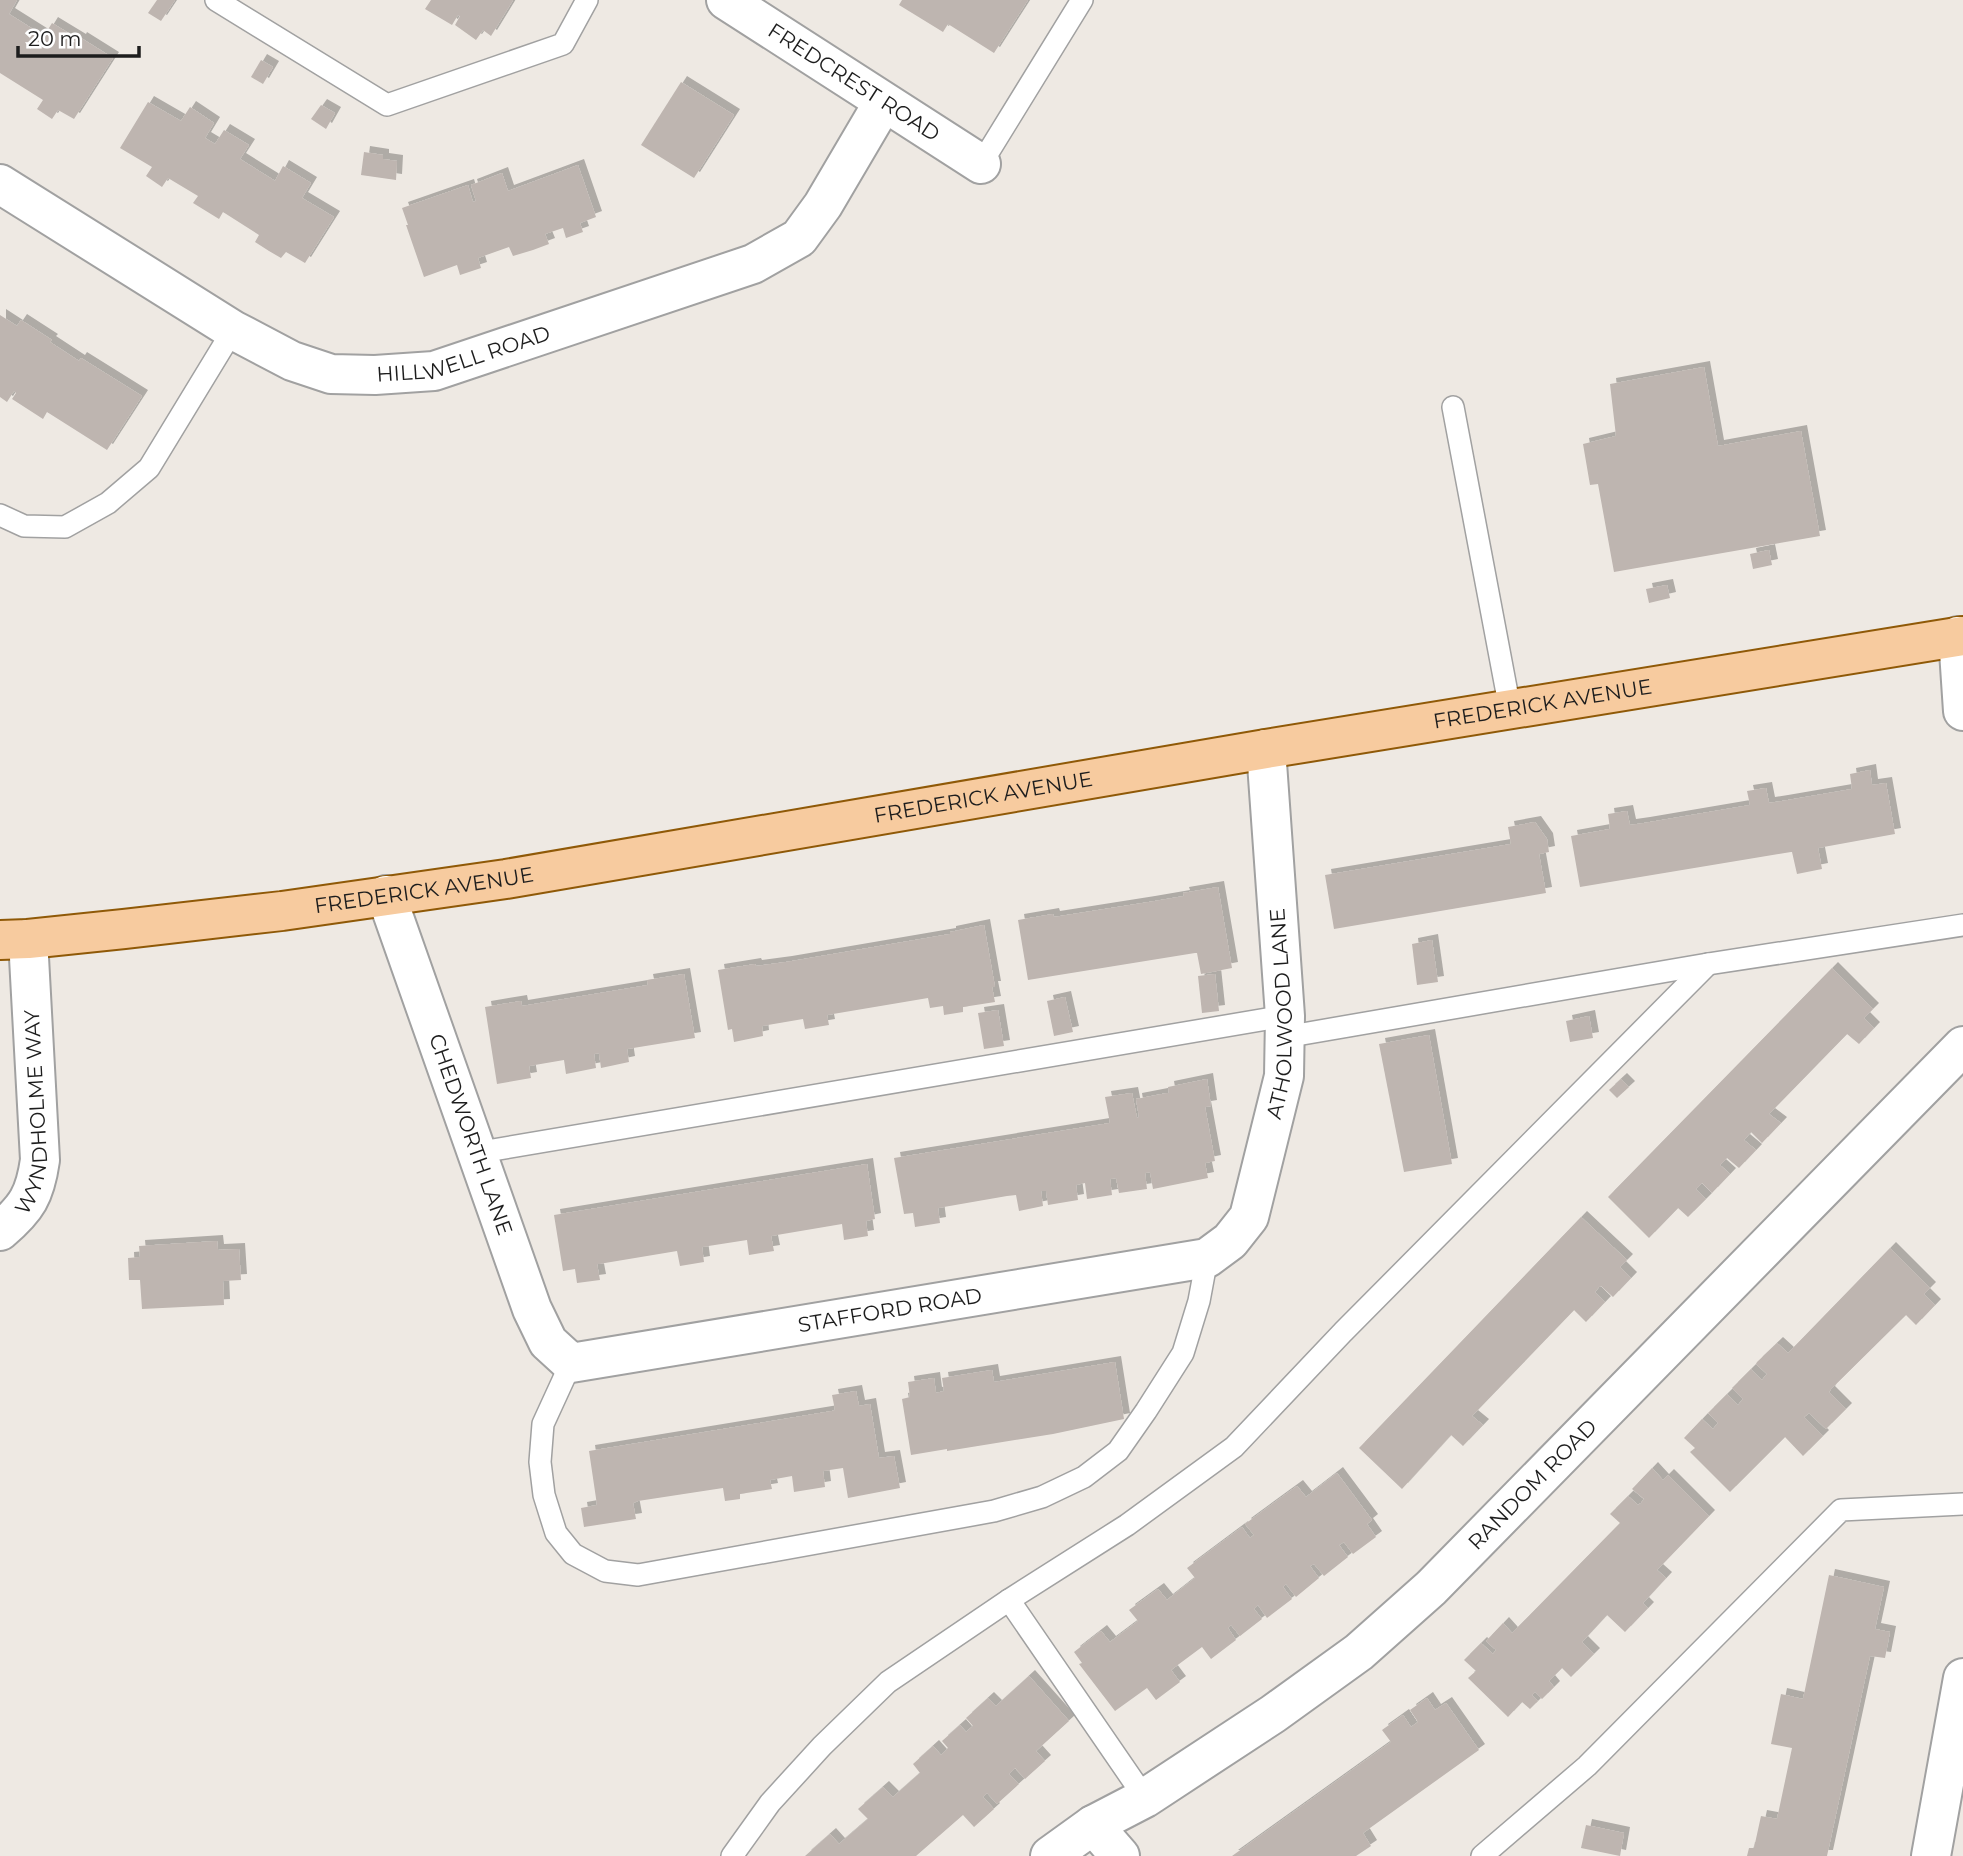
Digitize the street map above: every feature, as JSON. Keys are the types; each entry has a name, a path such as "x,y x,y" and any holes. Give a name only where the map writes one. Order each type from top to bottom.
{"main road":[{"name":"FREDERICK AVENUE","path":"14,939 282,911 530,875 1266,749 1960,636"}],"street":[{"name":"FREDCREST ROAD","path":"726,0 981,164"},
{"name":"HILLWELL ROAD","path":"0,184 233,330 292,361 331,374 375,375 434,371 753,264 799,238 823,205 883,103"},
{"path":"1960,636 1963,711"},
{"name":"ATHOLWOOD LANE","path":"1207,1258 1230,1241 1249,1217 1284,1076 1285,1026 1266,749"},
{"name":"CHEDWORTH LANE","path":"386,895 532,1309 548,1342 571,1363"},
{"name":"WYNDHOLME WAY","path":"0,1231 20,1214 26,1205 36,1186 40,1160 14,939"},
{"name":"RANDOM ROAD","path":"1050,1856 1094,1825 1145,1798 1273,1714 1359,1652 1431,1588 1963,1046"},
{"name":"STAFFORD ROAD","path":"571,1363 1207,1258"},
{"path":"1931,1856 1963,1678"},
{"path":"1094,1825 1119,1856"}],"lane":[{"path":"216,0 387,105 563,44 587,0"},
{"path":"981,164 1082,0"},
{"path":"0,515 24,526 65,527 108,503 149,468 233,330"},
{"path":"1453,407 1510,709"},
{"path":"475,1153 1285,1026 1963,925"},
{"path":"732,1856 770,1803 822,1746 888,1682 1009,1600 1127,1525 1234,1447 1343,1332 1708,964"},
{"path":"571,1363 543,1424 540,1462 544,1494 556,1533 573,1554 605,1571 638,1575 994,1511 1042,1497 1084,1477 1118,1451 1183,1353 1199,1301 1207,1258"},
{"path":"1489,1854 1587,1766 1842,1510 1963,1504"},
{"path":"1009,1600 1145,1798"}],"building":[{"path":"0,0 17,0 9,14 44,36 52,23 113,58 74,119 58,110 52,119 37,109 43,100 0,73"},
{"path":"157,0 175,0 161,21 148,13"},
{"path":"431,0 513,0 491,36 483,30 476,40 455,25 460,16 458,15 452,25 425,9"},
{"path":"902,0 1028,0 994,53 948,24 943,32 899,5"},
{"path":"261,60 273,67 263,84 251,77"},
{"path":"681,82 734,115 694,178 641,145"},
{"path":"148,102 181,121 190,107 214,123 205,138 215,144 224,130 249,145 240,159 275,181 283,166 311,183 302,198 334,217 305,263 286,252 281,258 269,251 255,242 259,235 223,212 219,219 193,203 198,196 168,178 162,187 146,176 152,167 120,148"},
{"path":"321,105 335,113 326,129 311,119"},
{"path":"364,152 383,155 383,159 397,161 396,180 361,175"},
{"path":"578,165 596,217 580,223 583,232 566,238 563,228 545,234 549,244 533,250 513,256 509,247 478,258 481,268 460,275 457,265 424,277 402,208 468,185 473,202 476,201 471,185 502,173 508,191"},
{"path":"0,315 17,326 21,320 79,361 81,358 142,396 107,450 47,412 43,419 12,399 16,393 14,391 7,402 0,397"},
{"path":"1704,367 1718,446 1801,431 1820,536 1614,572 1598,484 1590,485 1583,444 1616,436 1610,384"},
{"path":"1769,550 1772,565 1753,569 1750,554"},
{"path":"1667,585 1670,598 1649,603 1646,589"},
{"path":"1870,770 1872,785 1886,783 1895,834 1818,848 1822,869 1797,874 1791,852 1580,887 1571,836 1610,829 1608,814 1627,811 1630,825 1644,823 1750,805 1747,791 1766,788 1769,803 1782,801 1852,789 1850,774"},
{"path":"1535,822 1547,839 1549,852 1539,854 1546,893 1334,929 1325,875 1511,844 1508,827"},
{"path":"1218,887 1232,968 1201,974 1195,953 1028,980 1018,920 1149,902"},
{"path":"984,925 995,987 992,987 995,1002 963,1007 963,1012 944,1015 943,1006 930,1008 928,998 827,1015 829,1025 805,1029 803,1019 762,1026 763,1036 734,1042 732,1029 728,1030 718,970 786,962 950,934"},
{"path":"1432,940 1438,982 1417,985 1412,944"},
{"path":"1832,968 1873,1009 1864,1018 1874,1028 1859,1044 1847,1034 1769,1114 1781,1123 1762,1143 1751,1132 1744,1140 1756,1150 1739,1168 1727,1158 1720,1165 1730,1174 1712,1193 1702,1183 1696,1189 1706,1199 1688,1217 1678,1208 1649,1238 1608,1197"},
{"path":"684,974 695,1038 627,1049 629,1062 601,1068 599,1053 594,1054 596,1068 566,1074 564,1060 529,1066 531,1078 497,1084 485,1007 521,1001 522,1006 648,985 647,980"},
{"path":"1215,974 1219,1011 1202,1013 1198,976"},
{"path":"1065,997 1073,1032 1054,1036 1047,1001"},
{"path":"998,1010 1004,1046 984,1049 978,1013"},
{"path":"1589,1016 1593,1038 1570,1042 1566,1021"},
{"path":"1429,1035 1452,1164 1404,1172 1379,1044"},
{"path":"1207,1079 1211,1106 1205,1107 1215,1161 1205,1163 1208,1178 1153,1189 1150,1172 1145,1173 1147,1189 1119,1193 1116,1178 1110,1179 1112,1195 1087,1199 1085,1183 1076,1185 1078,1200 1048,1205 1046,1191 1041,1191 1043,1206 1019,1211 1016,1195 1007,1196 938,1208 940,1223 915,1227 913,1213 904,1214 894,1158 1110,1123 1105,1097 1132,1093 1137,1118 1136,1099 1169,1093 1168,1087"},
{"path":"1621,1079 1629,1087 1617,1098 1609,1090"},
{"path":"867,1164 875,1219 866,1221 868,1236 844,1240 842,1224 771,1236 774,1251 749,1255 747,1240 702,1247 704,1262 680,1266 677,1251 597,1264 600,1280 577,1283 575,1269 563,1271 554,1215"},
{"path":"1581,1217 1627,1260 1620,1267 1631,1278 1613,1297 1599,1287 1595,1292 1605,1302 1586,1322 1574,1310 1472,1416 1483,1425 1463,1446 1451,1435 1402,1489 1359,1448"},
{"path":"217,1241 218,1250 239,1249 241,1280 223,1281 224,1305 142,1309 140,1280 129,1280 128,1258 140,1257 139,1246"},
{"path":"1890,1248 1930,1288 1924,1294 1935,1305 1916,1325 1906,1315 1831,1389 1829,1392 1846,1409 1826,1429 1809,1413 1804,1417 1823,1436 1803,1456 1785,1437 1730,1492 1690,1452 1695,1448 1684,1438 1702,1419 1713,1429 1718,1423 1708,1413 1727,1394 1738,1405 1743,1399 1732,1388 1751,1369 1762,1380 1767,1374 1757,1362 1777,1343 1788,1353"},
{"path":"1115,1362 1124,1419 1053,1434 911,1455 902,1399 910,1397 908,1382 934,1378 936,1393 944,1391 942,1378 992,1370 994,1382"},
{"path":"856,1391 859,1406 870,1404 879,1458 894,1456 900,1488 848,1498 843,1468 823,1471 825,1487 794,1492 792,1476 770,1480 772,1489 740,1494 740,1499 725,1501 723,1488 638,1501 633,1503 636,1519 584,1527 581,1508 597,1505 589,1451 832,1411 835,1410 832,1395"},
{"path":"1652,1468 1663,1480 1668,1475 1709,1516 1657,1570 1666,1578 1643,1603 1648,1608 1625,1632 1607,1615 1582,1642 1594,1654 1571,1677 1562,1668 1549,1681 1554,1687 1542,1699 1535,1692 1532,1695 1538,1701 1530,1709 1522,1702 1508,1717 1468,1678 1476,1671 1464,1660 1481,1643 1493,1654 1496,1650 1486,1641 1503,1623 1512,1633 1620,1523 1610,1514 1628,1496 1638,1505 1641,1503 1644,1499 1632,1489"},
{"path":"1337,1473 1372,1520 1367,1524 1376,1537 1353,1554 1344,1542 1339,1545 1348,1557 1324,1576 1314,1564 1310,1566 1319,1578 1296,1597 1286,1584 1283,1587 1292,1599 1267,1618 1258,1605 1254,1609 1262,1619 1240,1636 1231,1625 1228,1628 1236,1640 1211,1659 1202,1647 1171,1670 1180,1682 1156,1700 1147,1688 1115,1711 1079,1664 1082,1663 1074,1652 1101,1631 1110,1642 1138,1621 1129,1610 1158,1589 1167,1600 1195,1578 1187,1568 1242,1527 1250,1538 1254,1535 1245,1524 1297,1486 1306,1497"},
{"path":"1829,1575 1884,1587 1875,1629 1890,1632 1885,1658 1870,1656 1827,1856 1747,1856 1749,1848 1754,1848 1761,1816 1777,1819 1792,1748 1771,1744 1781,1694 1803,1699"},
{"path":"1029,1676 1069,1721 1036,1751 1045,1761 1025,1779 1015,1768 1009,1774 1019,1784 997,1804 987,1793 983,1797 994,1809 974,1827 963,1815 916,1856 805,1856 830,1834 839,1844 868,1819 858,1809 883,1787 893,1797 920,1773 913,1764 933,1746 941,1755 948,1748 942,1741 960,1725 966,1732 973,1726 966,1718 988,1698 996,1706"},
{"path":"1427,1698 1435,1710 1446,1703 1479,1750 1363,1833 1371,1846 1356,1856 1232,1856 1391,1742 1382,1730 1403,1715 1411,1727 1418,1722 1410,1710"},
{"path":"1586,1825 1624,1833 1620,1856 1581,1848"}]}
